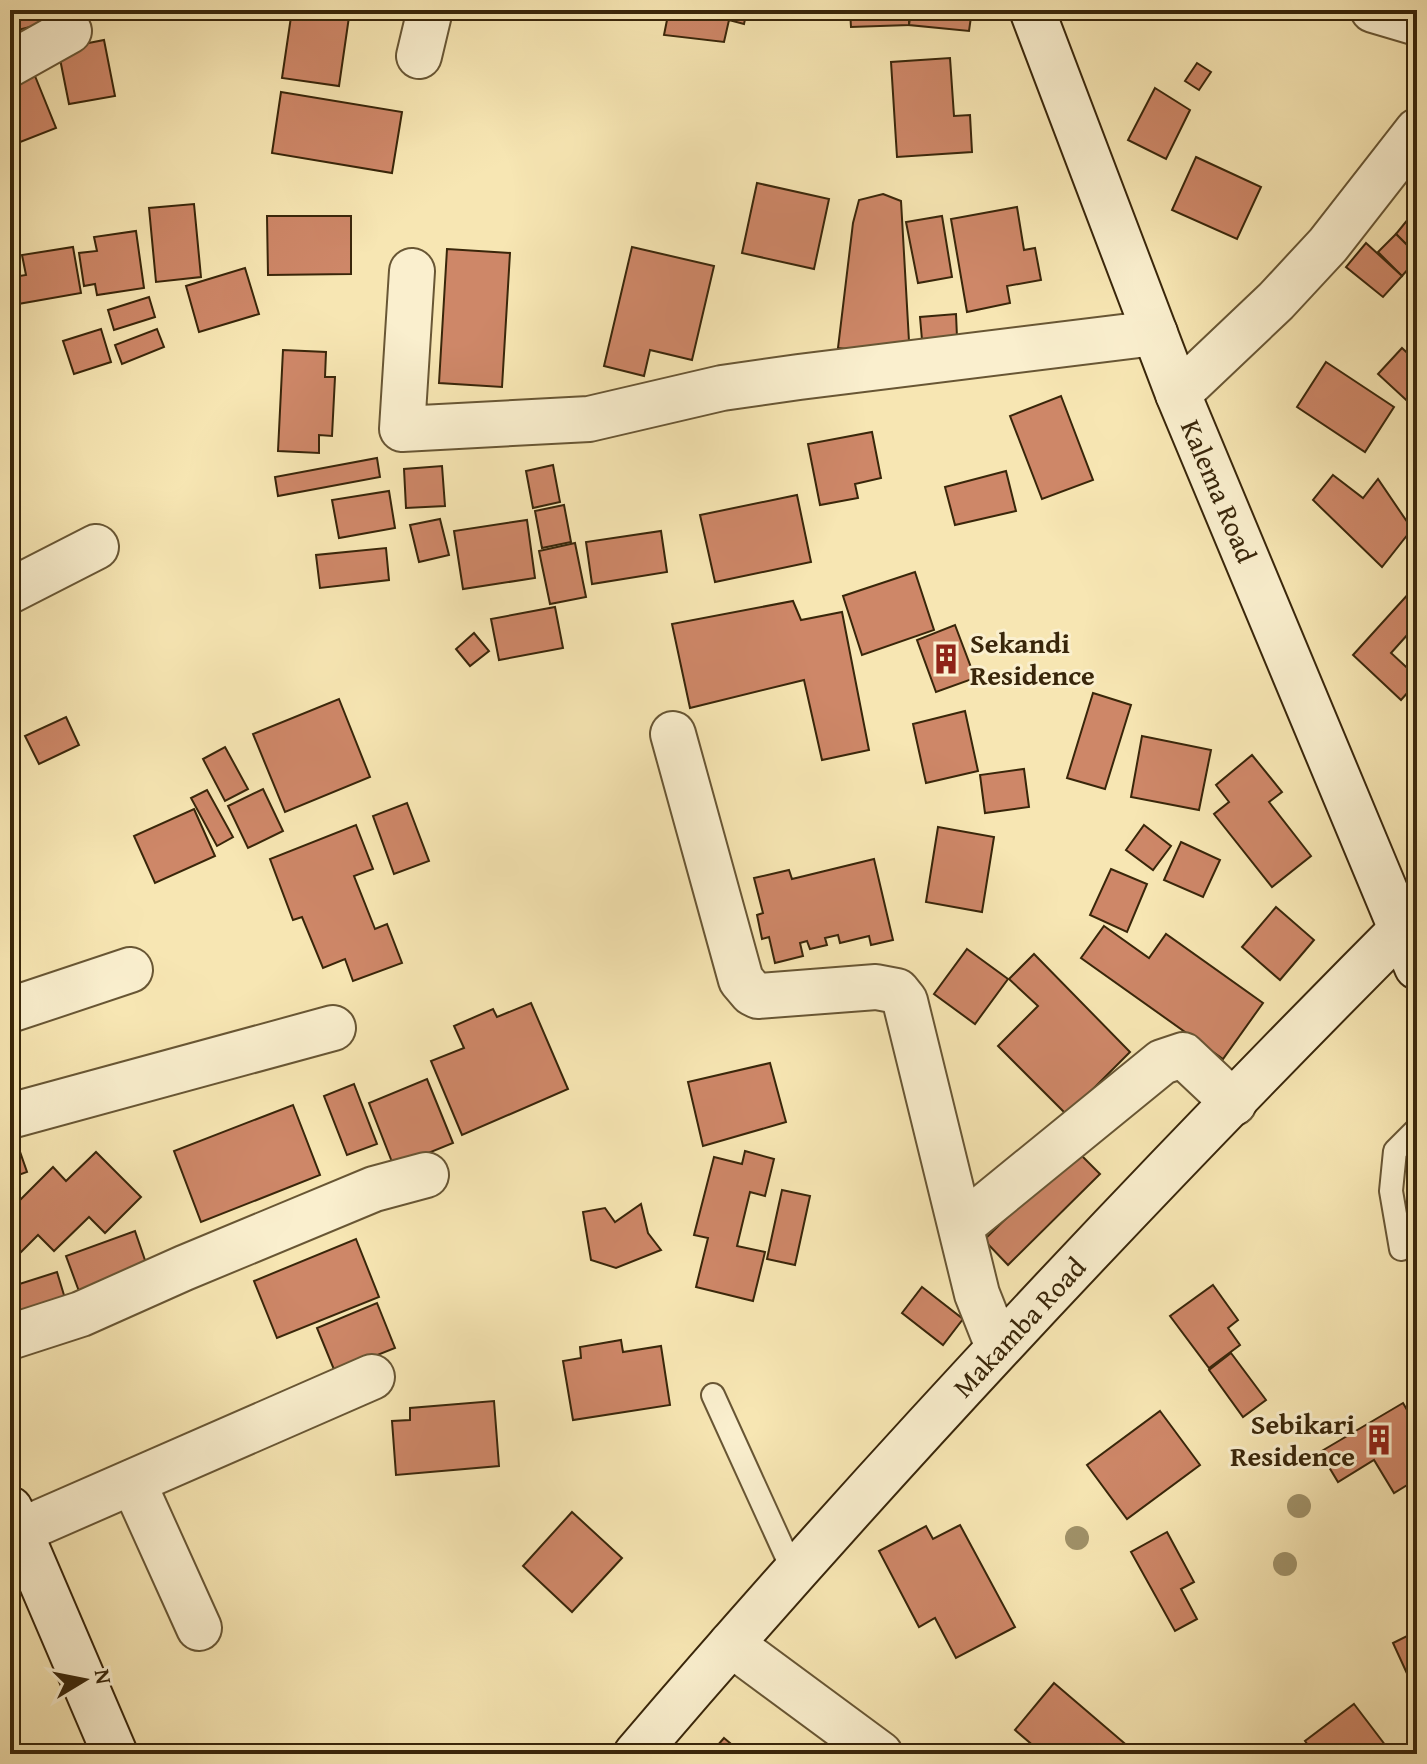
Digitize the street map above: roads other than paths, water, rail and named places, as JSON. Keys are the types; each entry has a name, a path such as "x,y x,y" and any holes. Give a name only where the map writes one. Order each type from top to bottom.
{"street":[{"path":"419,56 430,10"},
{"name":"Kalema Road","path":"1032,10 1178,394 1412,937"},
{"path":"1373,10 1417,23"},
{"path":"10,64 69,31"},
{"path":"1178,394 1287,290 1328,245 1417,131"},
{"path":"412,271 402,429 589,419 722,388 1155,333"},
{"path":"10,591 96,547"},
{"path":"673,734 741,980 747,988 758,996 876,987 897,991 905,1001 977,1294 998,1347"},
{"name":"Makamba Road","path":"636,1754 998,1347 1234,1103 1412,937"},
{"path":"10,1010 130,970"},
{"path":"10,1116 333,1028"},
{"path":"961,1226 1162,1062 1183,1055 1234,1103"},
{"path":"10,1337 81,1314 374,1189 426,1175"},
{"path":"115,1754 15,1520 133,1482 372,1377"},
{"path":"133,1482 199,1628"},
{"path":"731,1644 880,1754"}],"lane":[{"path":"1401,1249 1391,1191 1395,1151 1417,1129"},
{"path":"713,1395 795,1575"}],"place":[{"name":"Sekandi Residence","path":"946,659"},
{"name":"Sebikari Residence","path":"1379,1440"}]}
